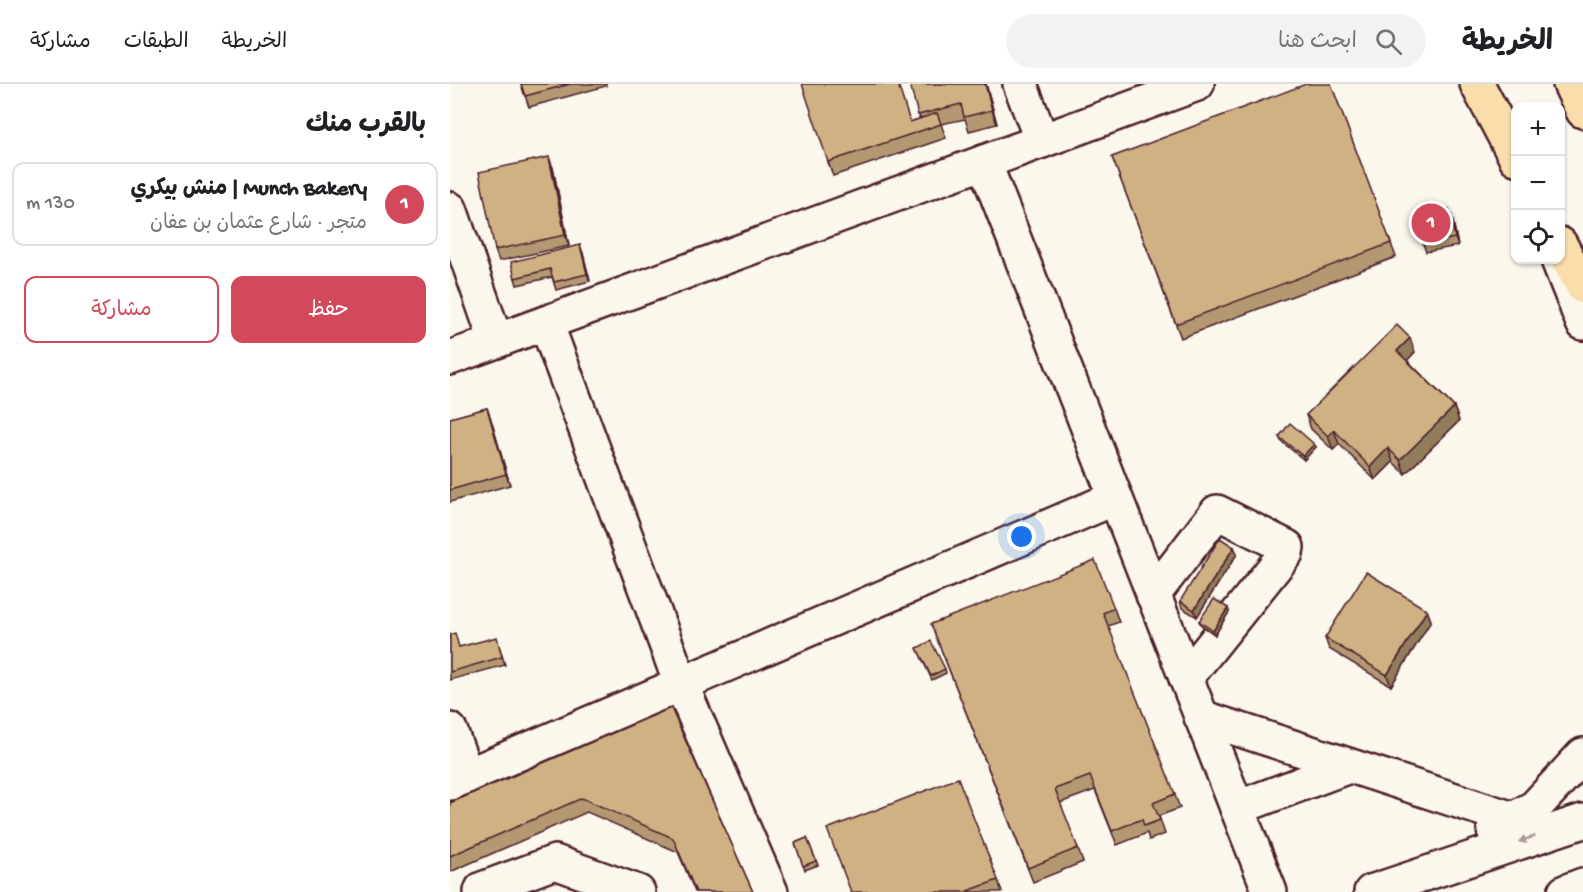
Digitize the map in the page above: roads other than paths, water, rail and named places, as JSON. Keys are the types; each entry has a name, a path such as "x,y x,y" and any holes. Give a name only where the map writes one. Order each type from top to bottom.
{"main road":[{"path":"1476,84 1514,156"},
{"path":"1570,84 1583,111"},
{"path":"1565,253 1583,287"}],"street":[{"path":"1020,84 1042,141"},
{"path":"450,358 1197,84"},
{"path":"1476,84 1511,156"},
{"path":"984,162 1270,892"},
{"path":"450,209 496,341"},
{"path":"1560,264 1583,323"},
{"path":"546,323 681,684 771,892"},
{"path":"450,730 458,779 1115,498"},
{"path":"1153,595 1217,512 1287,547 1286,553 1186,678"},
{"path":"1201,717 1513,819"},
{"path":"1412,877 1534,807 1583,755"},
{"path":"1237,808 1349,766"},
{"path":"1371,892 1583,821"},
{"path":"481,892 482,889 555,862 638,892"},
{"path":"1565,892 1583,885"}],"place":[{"name":"Munch Bakery | منش بيكري","path":"1431,223"}]}
